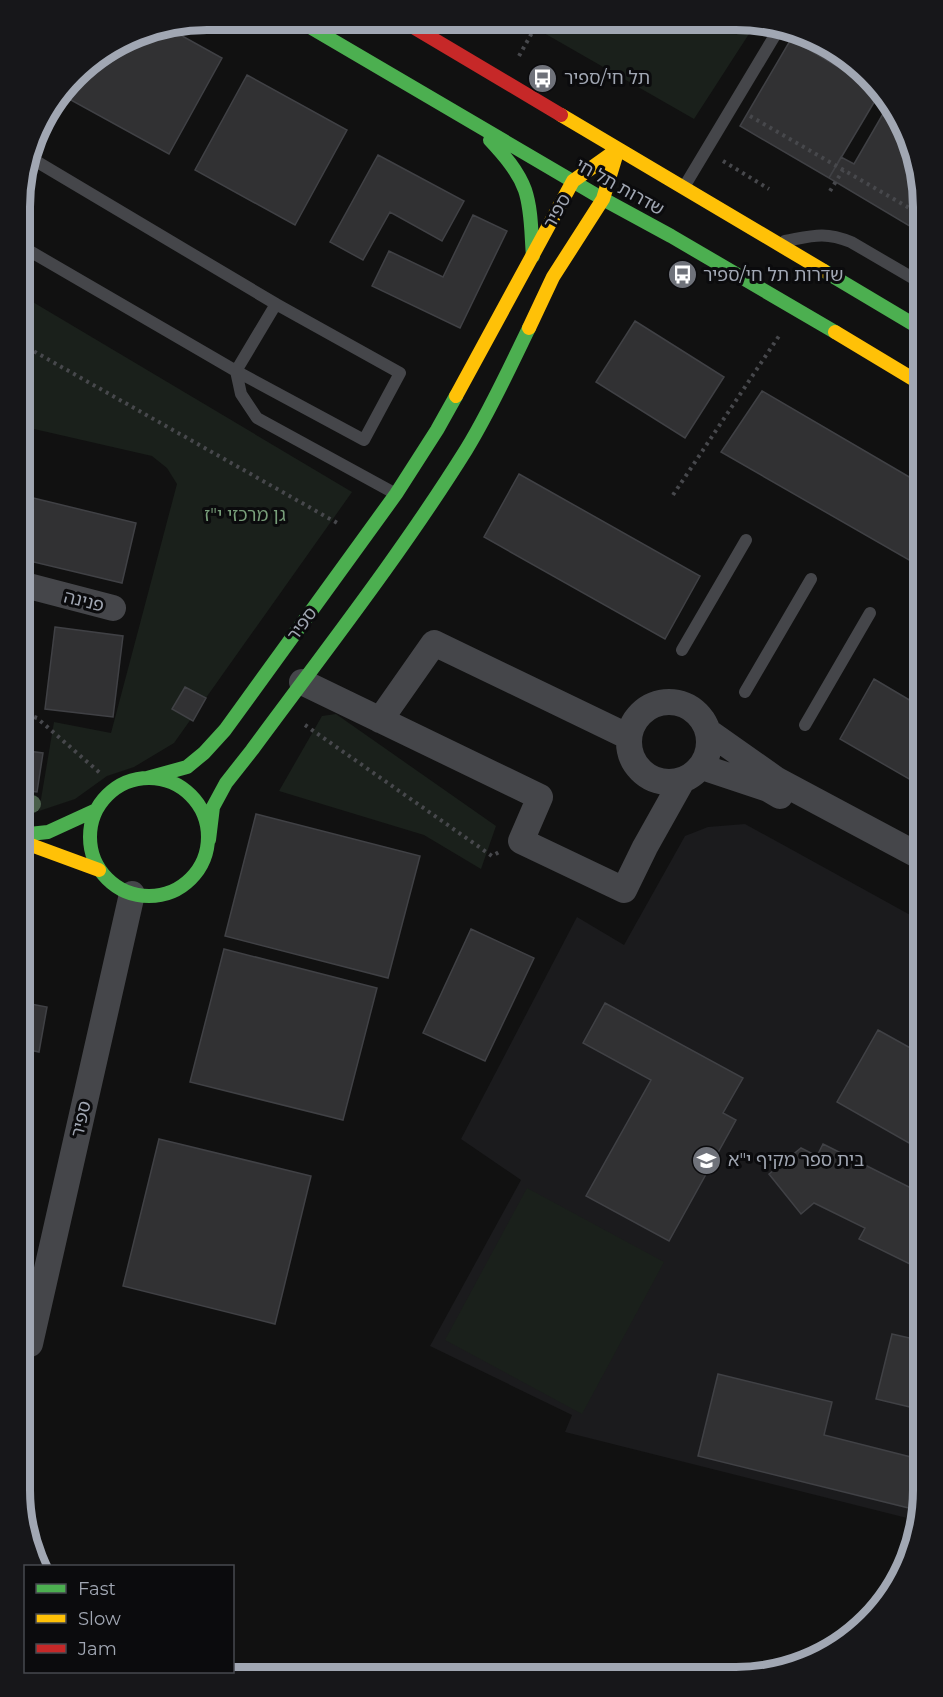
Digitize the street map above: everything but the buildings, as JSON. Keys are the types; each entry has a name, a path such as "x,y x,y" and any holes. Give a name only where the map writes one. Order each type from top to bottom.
{"street":[{"name":"שדרות תל חי","path":"315,30 603,200 796,308 913,379"},
{"name":"שדרות תל חי","path":"422,30 913,324"},
{"path":"472,121 504,154 519,178 527,198 533,256"},
{"name":"ספיר","path":"209,840 213,807 226,783 302,682 411,502 437,430 573,182 618,149"},
{"name":"ספיר","path":"147,778 187,767 204,753 411,502 467,448 502,383 553,277 603,200 618,149"},
{"path":"629,226 638,225 671,236"},
{"path":"553,277 574,251 597,234"},
{"name":"פנינה","path":"30,586 113,608"},
{"path":"380,720 434,643 629,737"},
{"path":"302,682 540,797 520,841 624,890 645,847 692,774 707,756 709,732"},
{"path":"913,853 777,780 709,732 702,719 693,710 681,704 667,702 657,704 639,715 633,723 629,737 630,751 635,764 645,774 658,781 670,783 692,774 768,789 913,867"},
{"path":"147,778 166,780 184,789 198,802 206,820 209,840 205,857 197,873 184,886 168,894 149,897 132,894 113,885 99,870 91,851 90,830 96,810 104,797 131,780 147,778"},
{"path":"30,834 48,832 96,810"},
{"path":"30,845 99,870"},
{"name":"ספיר","path":"30,1344 132,894"}],"lane":[{"path":"684,187 776,34"},
{"path":"30,251 236,371 364,440 400,373 276,304 36,161"},
{"path":"778,243 828,234 851,242 913,278"},
{"path":"276,304 236,371 241,394 257,418 411,502"},
{"path":"682,650 746,540"},
{"path":"745,692 811,579"},
{"path":"805,725 870,613"}],"path":[{"path":"515,62 533,30"},
{"path":"744,125 750,115 913,210"},
{"path":"723,161 769,189"},
{"path":"830,191 843,170"},
{"path":"674,495 779,336"},
{"path":"30,349 348,529"},
{"path":"30,716 37,718 100,773"},
{"path":"297,720 492,856 520,841"}],"shaded area":[{"name":"בית ספר מקיף י\"א","path":"745,824 913,916 913,1502 911,1519 565,1432 572,1415 430,1346 521,1180 461,1139 577,917 624,945 685,836 708,827"}],"green space":[{"path":"539,30 751,30 694,119"},
{"name":"גן מרכזי י\"ז","path":"30,300 352,492 174,743 134,767 107,776 75,799 39,811 54,722 111,733 177,484 167,468 152,456 30,428"},
{"path":"336,714 496,826 481,869 424,835 279,791 322,716"},
{"path":"527,1188 664,1262 582,1414 445,1340"}],"traffic: fast":[{"path":"315,30 835,332"},
{"path":"490,140 515,170 525,190 530,214 533,256"},
{"path":"824,271 913,324"},
{"path":"209,840 213,807 226,783 362,602 441,489 483,420 529,328"},
{"path":"147,778 187,767 204,753 225,730 396,494 456,396"},
{"path":"149,778 172,782 191,795 204,814 208,837 204,860 191,879 172,892 149,896 126,892 107,879 94,860 90,837 94,814 107,795 126,782 149,778"},
{"path":"30,834 48,832 96,810"}],"traffic: slow":[{"path":"561,115 824,271"},
{"path":"456,396 573,181 618,149"},
{"path":"529,328 553,277 603,199 618,149"},
{"path":"835,332 913,379"},
{"path":"30,845 99,870"}],"traffic: jam":[{"path":"418,30 561,115"}],"place":[{"name":"תל חי/ספיר","path":"543,78"},
{"name":"שדרות תל חי/ספיר","path":"682,275"},
{"name":"בית ספר מקיף י\"א","path":"707,1160"}]}
